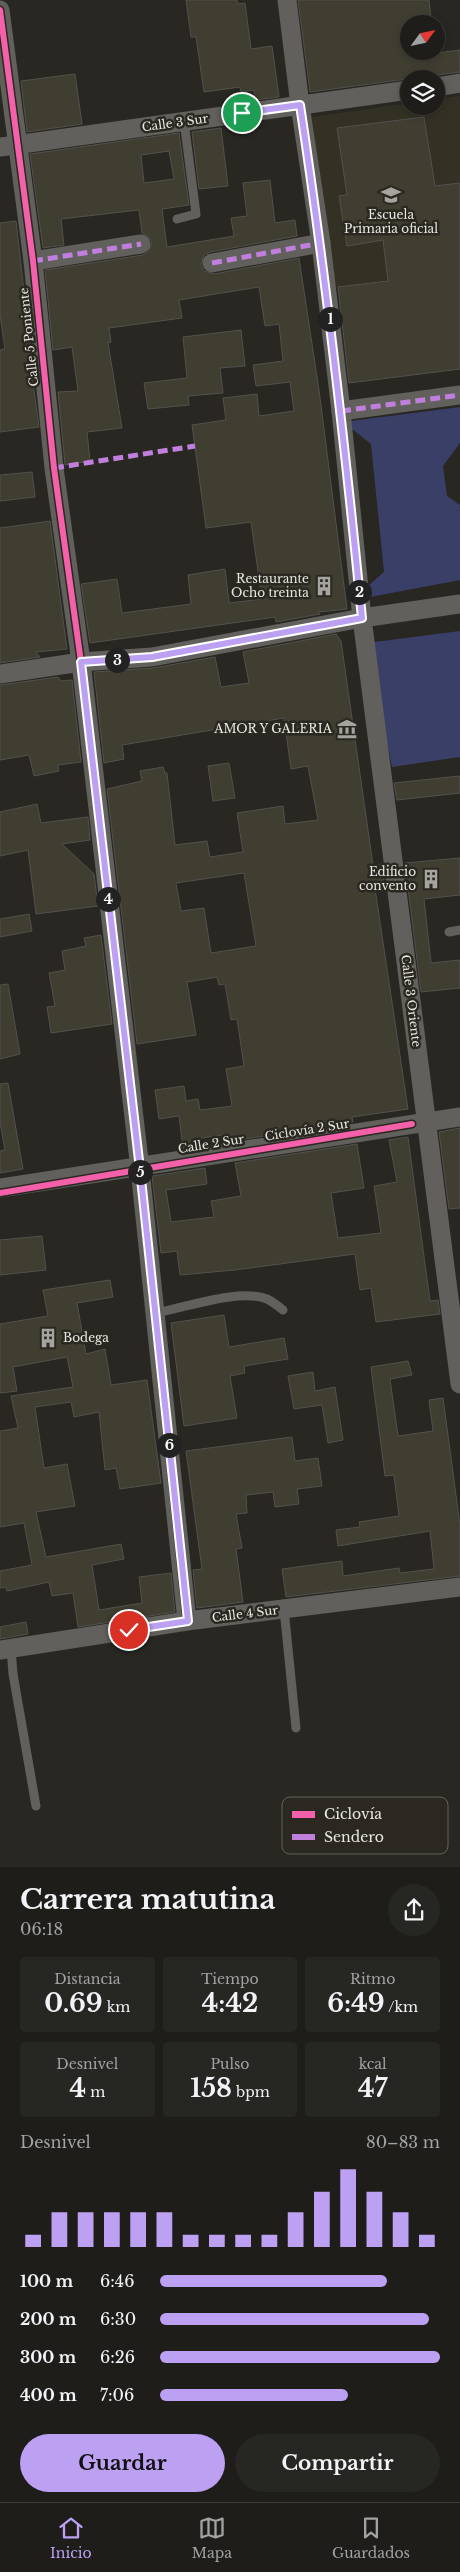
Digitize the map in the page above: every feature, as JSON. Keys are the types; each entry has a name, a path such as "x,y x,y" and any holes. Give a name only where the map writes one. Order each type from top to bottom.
{"street":[{"name":"Calle 3 Oriente","path":"287,0 300,105 321,243 341,411 362,618 460,1384"},
{"name":"Calle 5 Poniente","path":"0,10 9,146 33,261 54,468 81,662 140,1166 188,1621"},
{"path":"445,85 460,83"},
{"name":"Calle 3 Sur","path":"9,146 400,91"},
{"path":"212,262 321,243"},
{"path":"33,261 141,244"},
{"path":"341,411 460,395"},
{"path":"0,674 81,662 152,657 362,618 460,604"},
{"name":"Calle 2 Sur","path":"0,1188 460,1117"},
{"name":"Calle 4 Sur","path":"5,1649 188,1621 460,1587"}],"lane":[{"path":"177,218 196,214 184,122"},
{"path":"449,932 460,930"},
{"path":"155,1313 234,1297 253,1296 267,1299 283,1310"},
{"path":"284,1609 296,1728"},
{"path":"5,1649 13,1674 36,1806"}],"shaded area":[{"name":"Escuela Primaria oficial","path":"460,96 460,272 333,288 312,117 400,104 400,115 445,115 445,98"},
{"path":"460,407 460,443 443,466 447,496 460,505 460,580 370,597 368,586 384,572 371,444 352,429 351,421"},
{"path":"460,631 460,757 392,767 367,643"}],"building":[{"path":"186,0 237,0 238,4 245,3 251,49 272,46 279,97 255,100 254,90 241,92 240,87 204,92 196,37 191,37"},
{"path":"298,0 429,0 431,15 400,15 400,60 445,60 445,52 460,50 460,72 445,74 445,70 400,70 400,80 310,92"},
{"path":"75,74 82,124 27,132 21,81"},
{"path":"424,117 435,186 460,183 460,369 349,383 338,287 388,281 383,240 347,246 339,196 347,195 337,128"},
{"path":"221,128 228,186 199,189 192,132"},
{"path":"179,133 189,205 162,209 167,247 234,236 231,218 247,216 243,183 270,180 275,223 295,220 297,236 210,252 204,255 201,265 204,271 214,274 299,258 319,390 347,609 319,612 320,614 276,622 275,617 90,643 81,584 117,579 122,613 191,604 188,575 225,569 229,603 262,599 251,522 206,528 192,425 226,420 223,398 257,394 259,416 294,411 290,382 256,386 253,365 283,361 279,324 265,326 259,287 179,300 182,318 109,328 111,342 108,343 122,428 87,432 90,461 65,465 58,392 78,391 72,347 53,350 45,270 143,255 148,252 152,243 149,237 142,233 139,210 61,219 64,245 43,248 30,154","holes":["169,151 174,179 144,183 141,155"]},
{"path":"16,221 31,353 29,353 39,427 0,432 0,350 5,349 0,315 0,223"},
{"path":"241,330 245,366 220,368 223,393 188,396 189,405 148,409 144,383 187,378 183,337"},
{"path":"32,472 35,497 0,501 0,475"},
{"path":"50,521 67,649 36,652 40,657 0,663 0,528"},
{"path":"336,634 341,641 373,865 382,864 384,880 374,882 408,1109 352,1117 353,1122 232,1141 230,1134 201,1138 202,1145 183,1148 179,1116 159,1119 155,1090 184,1086 186,1101 198,1099 200,1110 232,1106 226,1069 244,1066 237,1019 231,1020 225,984 219,985 217,977 187,982 196,1035 137,1044 107,789 142,781 140,771 163,767 165,773 167,773 175,845 207,841 210,857 243,852 237,813 283,806 285,824 318,820 308,766 291,769 284,718 122,745 124,759 104,763 94,672 153,668 215,657 221,687 249,683 243,652","holes":["244,873 256,946 211,953 204,908 181,911 176,883"]},
{"path":"58,677 61,681 72,680 81,762 58,765 59,771 34,776 29,755 0,760 0,685"},
{"path":"229,763 235,798 213,801 208,766"},
{"path":"460,776 460,793 397,800 394,783"},
{"path":"37,804 41,823 88,817 90,840 62,844 94,874 98,906 36,914 28,850 0,856 0,812"},
{"path":"460,858 460,895 424,899 431,963 460,960 460,988 421,992 405,863"},
{"path":"29,914 32,931 0,937 0,919"},
{"path":"101,935 112,1024 51,1033 47,1007 55,1006 49,973 65,970 62,951 86,946 84,938"},
{"path":"8,984 20,1054 0,1059 0,985"},
{"path":"8,1083 23,1169 0,1173 0,1151 5,1150 0,1122 0,1084"},
{"path":"460,1128 460,1208 449,1209 439,1132"},
{"path":"408,1137 430,1301 438,1300 440,1314 376,1322 371,1288 360,1290 355,1254 235,1270 180,1275 177,1251 161,1253 152,1176 205,1168 207,1184 166,1190 171,1222 214,1217 211,1201 241,1196 235,1163 357,1144 364,1188 331,1193 338,1238 381,1233 374,1186 397,1182 389,1140"},
{"path":"42,1236 46,1270 0,1275 0,1240"},
{"path":"110,1280 113,1297 77,1303 86,1354 105,1349 111,1385 147,1380 161,1483 120,1489 116,1468 105,1470 99,1412 74,1417 71,1402 35,1407 44,1468 67,1464 75,1506 36,1512 46,1557 121,1544 124,1559 92,1565 99,1610 142,1603 139,1577 171,1573 175,1612 78,1627 73,1593 52,1596 49,1582 7,1591 6,1587 0,1588 0,1571 32,1565 24,1523 0,1527 0,1431 18,1428 11,1396 73,1387 67,1357 13,1367 17,1391 0,1393 0,1324 48,1316 43,1290"},
{"path":"224,1315 229,1347 284,1338 288,1359 244,1366 245,1373 230,1376 237,1418 184,1426 171,1323"},
{"path":"408,1361 412,1375 390,1379 398,1436 433,1431 429,1400 443,1398 460,1525 460,1576 286,1597 282,1569 342,1561 343,1576 399,1568 400,1573 434,1569 430,1531 338,1546 336,1530 360,1527 359,1522 399,1516 394,1475 385,1476 371,1367"},
{"path":"313,1372 315,1391 335,1387 343,1440 328,1443 322,1405 294,1409 288,1376"},
{"path":"292,1437 295,1461 318,1458 322,1486 297,1489 299,1504 275,1507 273,1492 246,1495 247,1513 236,1514 242,1548 236,1549 243,1602 197,1608 193,1570 202,1569 186,1451"},
{"path":"26,1622 28,1634 0,1639 0,1627"}],"marked path":[{"path":"212,263 321,243"},
{"path":"33,261 141,244"},
{"path":"341,411 460,395"},
{"path":"54,468 195,446"}],"cycle path":[{"path":"0,10 33,261 54,468 81,662 140,1169 187,1621"},
{"name":"Ciclovía 2 Sur","path":"0,1193 412,1124"}],"place":[{"name":"Escuela Primaria oficial","path":"391,195"},
{"name":"Restaurante Ocho treinta","path":"324,586"},
{"name":"AMOR Y GALERIA","path":"347,729"},
{"name":"Edificio convento","path":"431,879"},
{"name":"Bodega","path":"48,1338"}],"route":[{"path":"129,1630 188,1621 140,1169 81,662 152,657 362,618 341,411 321,243 300,105 242,113"}]}
